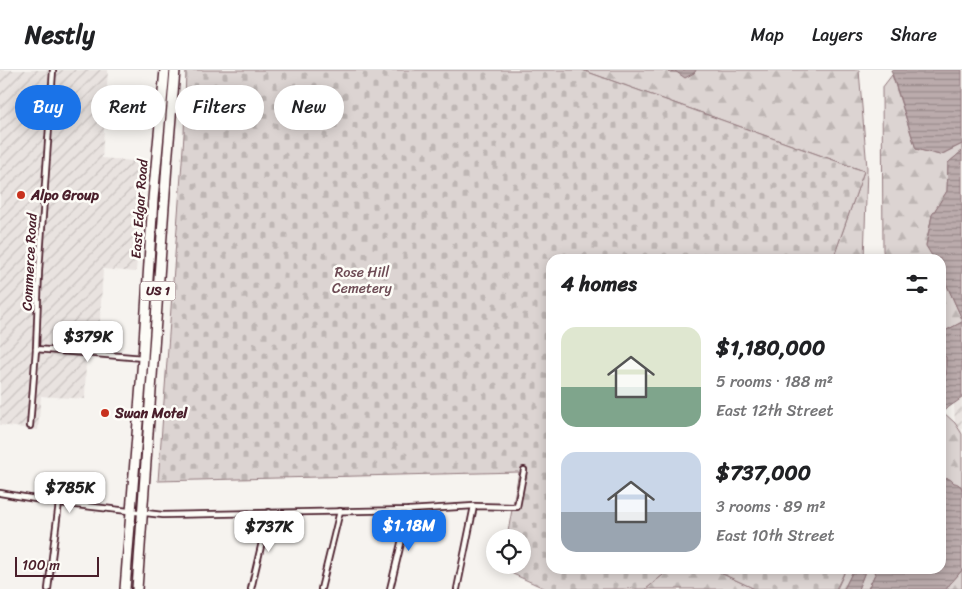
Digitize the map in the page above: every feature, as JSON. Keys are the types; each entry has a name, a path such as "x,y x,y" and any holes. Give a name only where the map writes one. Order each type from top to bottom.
{"highway":[{"name":"East Edgar Road","path":"125,589 153,198 165,70"},
{"name":"East Edgar Road","path":"137,589 175,70"}],"street":[{"name":"Commerce Road","path":"30,426 53,70"},
{"path":"36,349 143,358"},
{"path":"0,492 59,503 163,515 409,510 474,506 517,507 524,470"},
{"path":"48,589 59,503"},
{"path":"457,589 474,506"},
{"path":"390,589 409,510"},
{"path":"321,589 340,511"},
{"path":"251,589 269,512"}],"shaded area":[{"path":"0,70 108,70 107,85 91,85 91,130 104,130 102,158 144,162 136,272 103,269 98,354 86,354 85,399 41,396 38,430 0,425"},
{"path":"666,70 696,70 685,78 675,71 668,72"},
{"path":"891,70 962,70 962,144 940,155 916,149"},
{"path":"962,151 962,319 946,283 946,254 931,254 926,246 932,215 947,191 948,163"},
{"path":"962,322 962,398 946,409 946,357 946,330"},
{"path":"962,398 962,434 955,423 954,403"},
{"path":"946,479 959,485 962,490 962,570 946,589 868,589 875,574 946,574"},
{"path":"852,574 864,574 858,589 844,589"}],"green space":[{"name":"Rose Hill Cemetery","path":"186,70 582,70 864,171 835,254 546,254 546,574 664,574 646,589 546,589 513,574 531,574 531,529 508,529 519,472 158,481 184,130 264,130 264,85 186,85"},
{"path":"582,70 666,70 668,72 694,73 696,70 859,70 867,168 864,254 835,254 864,171"},
{"path":"892,75 916,149 940,155 962,144 962,151 948,163 947,191 932,215 926,245 931,254 884,254 882,88"},
{"path":"946,283 962,319 962,322 946,330"},
{"path":"946,415 955,423 962,434 962,490 961,486 946,479"},
{"path":"962,570 962,589 946,589 958,575"},
{"path":"664,574 723,574 755,589 646,589"},
{"path":"723,574 844,574 836,589 755,589"},
{"path":"844,574 852,574 844,589 837,589"},
{"path":"864,574 875,574 868,589 858,589"}],"place":[{"name":"Alpo Group","path":"21,195"},
{"name":"Swan Motel","path":"105,413"}]}
